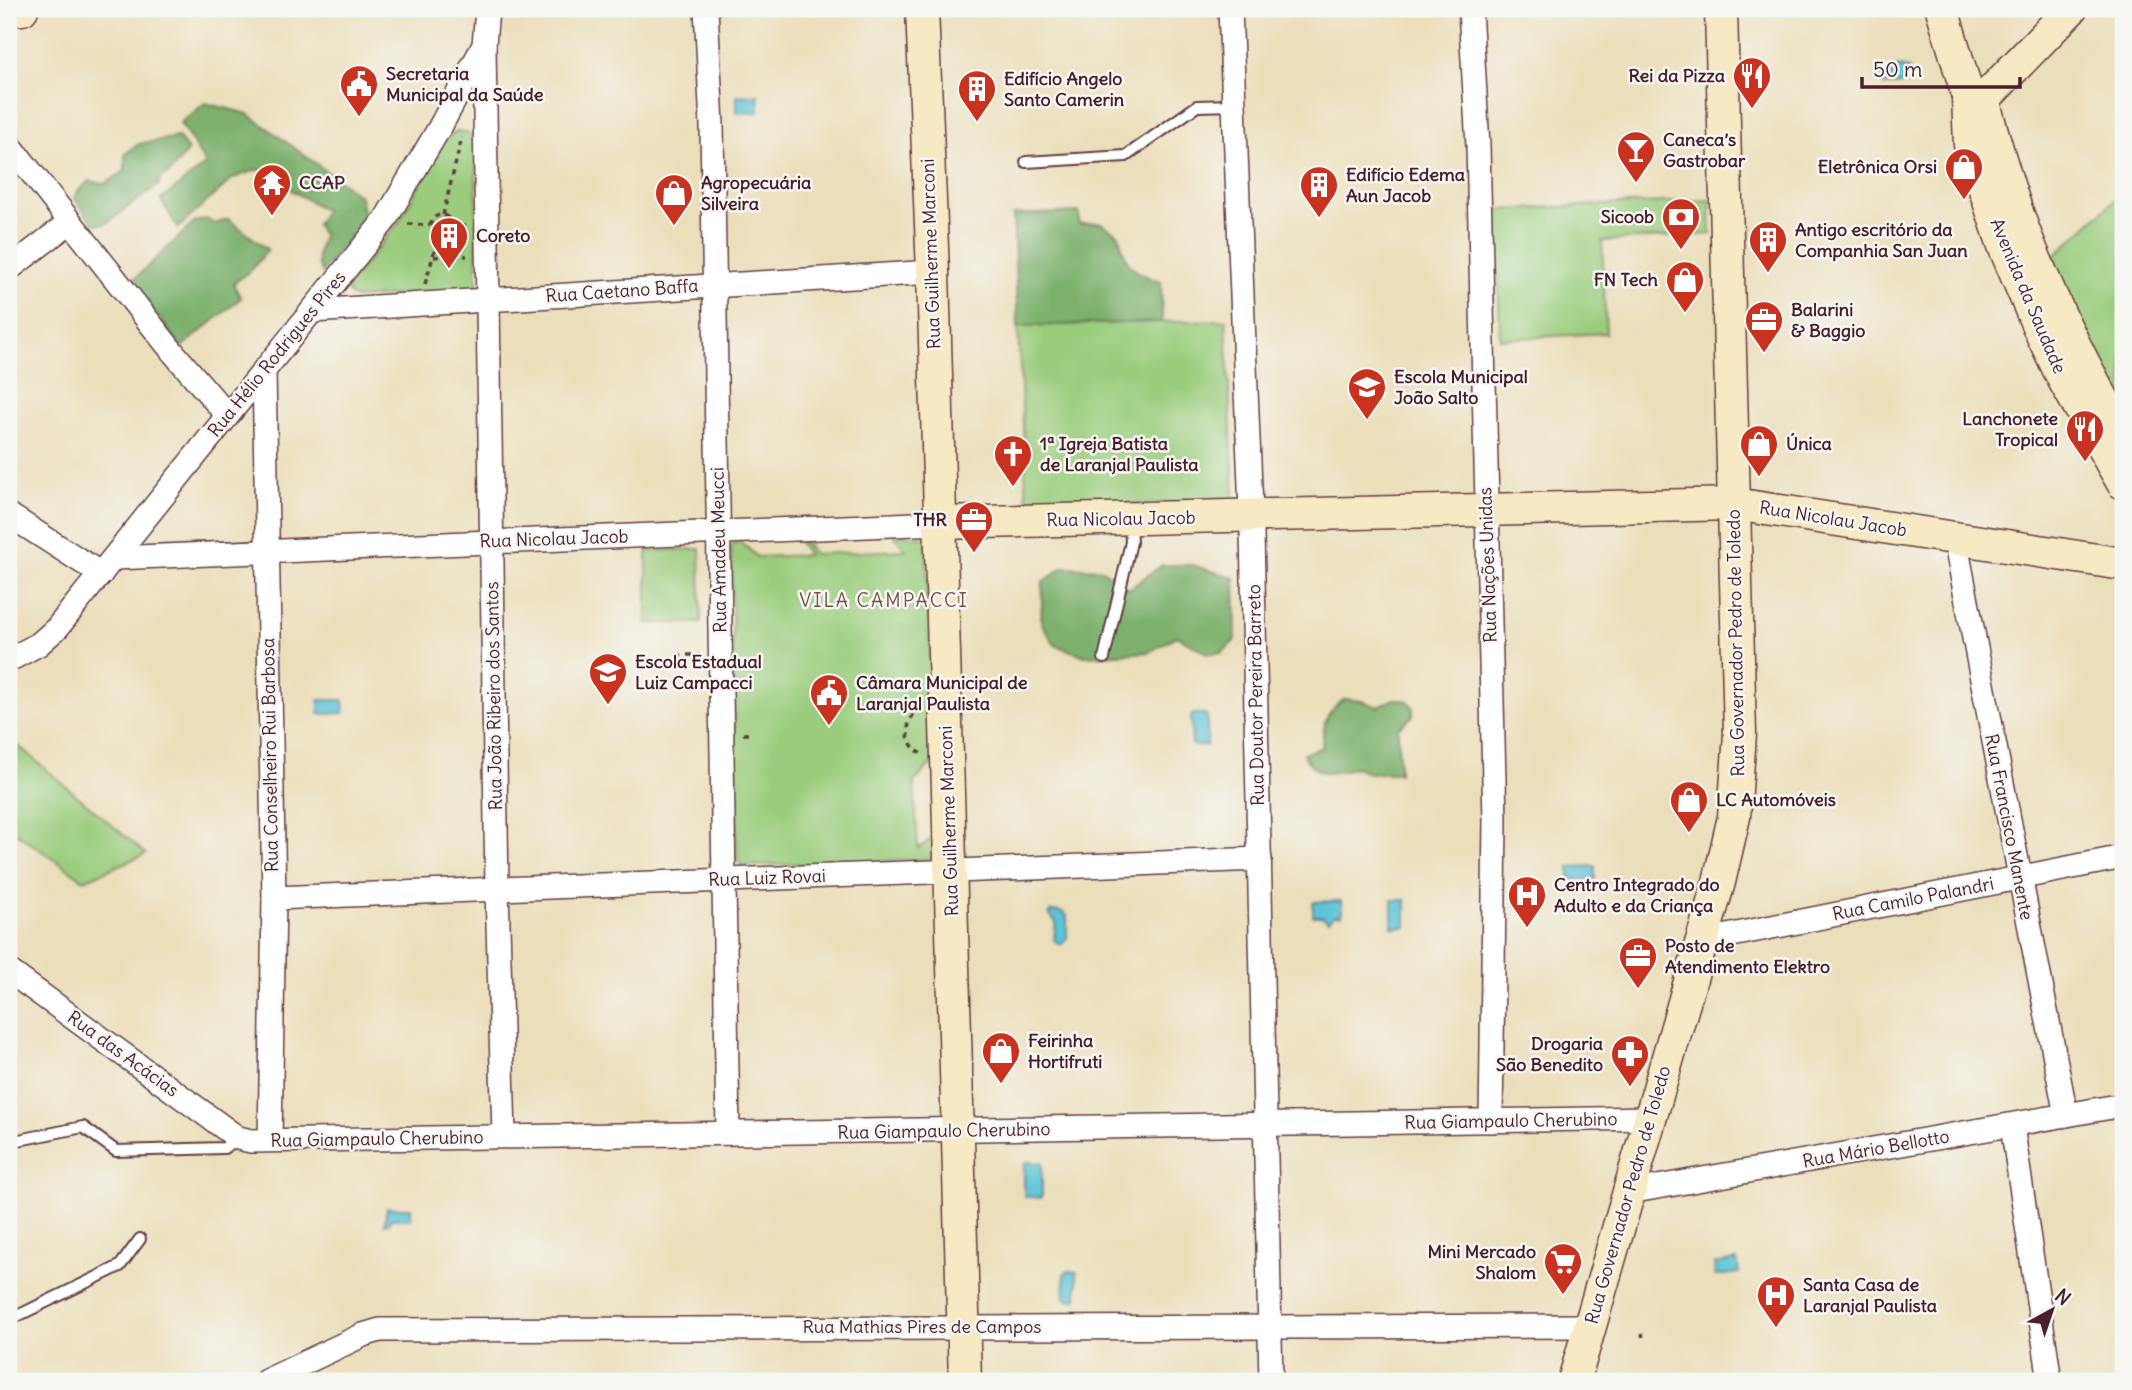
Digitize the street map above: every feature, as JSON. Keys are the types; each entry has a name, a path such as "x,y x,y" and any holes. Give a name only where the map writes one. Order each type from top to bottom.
{"main road":[{"path":"9,10 22,9"},
{"name":"Rua Guilherme Marconi","path":"922,9 933,272 964,1381"},
{"name":"Rua Governador Pedro de Toledo","path":"1574,1381 1702,941 1730,836 1738,785 1740,734 1721,9"},
{"name":"Avenida da Saudade","path":"1942,9 1986,94 1970,145 2004,246 2054,331 2123,435"},
{"path":"1986,94 2071,9"},
{"name":"Avenida da Saudade","path":"2054,331 2092,431 2123,483"},
{"name":"Rua Nicolau Jacob","path":"939,523 1734,504 2123,564"}],"street":[{"name":"Rua Hélio Rodrigues Pires","path":"9,660 30,650 47,637 108,566 384,219 440,127 484,45 487,9"},
{"name":"Rua Amadeu Meucci","path":"706,9 712,125 728,1133"},
{"name":"Rua Doutor Pereira Barreto","path":"1230,9 1251,516 1271,1381"},
{"name":"Rua Nações Unidas","path":"1470,9 1478,146 1495,832 1491,1121"},
{"name":"Rua João Ribeiro dos Santos","path":"484,45 497,889 505,1136"},
{"path":"440,127 451,122 471,124 486,138"},
{"path":"9,144 172,351 227,415"},
{"path":"9,269 70,222"},
{"name":"Rua Caetano Baffa","path":"312,311 933,272"},
{"name":"Rua Conselheiro Rui Barbosa","path":"264,370 274,898 270,1140"},
{"path":"9,515 108,566"},
{"name":"Rua Nicolau Jacob","path":"108,566 266,551 939,523"},
{"name":"Rua Francisco Manente","path":"1955,539 2066,1115"},
{"name":"Rua Camilo Palandri","path":"1702,941 2123,857"},
{"name":"Rua Luiz Rovai","path":"274,898 1260,859"},
{"name":"Rua das Acácias","path":"9,971 238,1138"},
{"name":"Rua Mário Bellotto","path":"1629,1192 2123,1104"},
{"name":"Rua Giampaulo Cherubino","path":"238,1138 251,1141 958,1131 1651,1118"},
{"path":"2012,1125 2050,1381"},
{"name":"Rua Mathias Pires de Campos","path":"266,1381 363,1335 380,1330 1589,1326"}],"lane":[{"path":"1026,162 1126,156 1197,106 1234,105"},
{"path":"1104,658 1130,542 1130,519"},
{"path":"9,1142 83,1127 116,1151 224,1148 238,1138"},
{"path":"9,1320 120,1266 140,1239"}],"path":[{"path":"443,215 463,135"},
{"path":"443,215 449,219 451,226 446,235 439,236 432,231 430,225 433,218 443,215"},
{"path":"402,224 430,225"},
{"path":"451,226 474,227"},
{"path":"424,290 439,236"},
{"path":"434,257 474,256"},
{"path":"677,655 686,655"},
{"path":"929,706 920,708 912,715 909,731 912,747 931,756"},
{"path":"1617,1381 1619,1372"}],"green space":[{"path":"205,103 248,114 360,196 364,217 322,272 318,258 323,235 316,225 325,211 258,169 233,178 178,228 161,200 206,164 180,123"},
{"path":"458,131 469,134 476,142 477,286 469,291 356,298 351,296 347,291 348,285 399,222 445,138"},
{"path":"178,137 188,150 169,174 162,176 158,185 105,224 94,224 74,198 78,191 90,181 105,184 125,171 125,154 139,144"},
{"path":"2123,192 2123,407 2050,260"},
{"path":"1710,200 1711,234 1602,241 1606,333 1500,339 1497,210"},
{"path":"1079,212 1079,224 1101,223 1119,235 1124,254 1131,266 1143,275 1161,282 1162,322 1018,326 1013,215"},
{"path":"206,219 215,224 228,219 268,250 251,270 233,284 241,298 182,347 131,282 195,222"},
{"path":"1226,320 1234,498 1231,501 1027,506 1018,326"},
{"path":"894,535 926,537 934,761 914,782 918,849 937,834 936,856 933,859 742,866 737,860 731,547 740,541 757,557 808,555 797,539 801,538 814,554 906,550"},
{"path":"700,549 701,623 647,623 647,551"},
{"path":"1162,565 1192,565 1235,578 1236,639 1222,653 1207,653 1177,636 1149,652 1085,656 1055,645 1041,622 1043,582 1064,567 1101,569 1129,589"},
{"path":"1345,699 1378,707 1394,699 1408,701 1413,707 1413,716 1398,728 1399,773 1369,773 1356,767 1332,773 1320,771 1308,762 1303,754 1322,747 1326,719"},
{"path":"9,738 146,854 84,880 9,828"}],"water":[{"path":"1897,67 1909,69 1910,83 1884,86 1882,74 1889,72 1894,76"},
{"path":"758,95 759,112 737,113 737,96"},
{"path":"319,700 343,700 344,713 319,714"},
{"path":"1191,716 1207,716 1207,745 1192,744"},
{"path":"1595,866 1595,879 1570,879 1570,867"},
{"path":"1392,900 1406,900 1406,927 1392,927"},
{"path":"1341,901 1342,915 1334,915 1329,921 1321,916 1313,916 1313,902"},
{"path":"1051,911 1063,912 1067,916 1067,938 1062,944 1058,944 1054,939 1056,922 1049,914"},
{"path":"1027,1162 1042,1163 1040,1198 1024,1196 1024,1165"},
{"path":"387,1208 411,1208 411,1219 390,1219 389,1223 384,1224"},
{"path":"1737,1260 1739,1273 1715,1276 1714,1264"},
{"path":"1067,1271 1077,1272 1077,1299 1068,1300 1065,1297 1064,1274"}],"place":[{"name":"Rei da Pizza","path":"1752,110"},
{"name":"Secretaria Municipal da Saúde","path":"359,118"},
{"name":"Edifício Angelo Santo Camerin","path":"977,123"},
{"name":"Caneca’s Gastrobar","path":"1636,184"},
{"name":"Eletrônica Orsi","path":"1964,201"},
{"name":"CCAP","path":"272,217"},
{"name":"Edifício Edema Aun Jacob","path":"1319,219"},
{"name":"Agropecuária Silveira","path":"674,227"},
{"name":"Sicoob","path":"1681,251"},
{"name":"Coreto","path":"449,270"},
{"name":"Antigo escritório da Companhia San Juan","path":"1768,274"},
{"name":"FN Tech","path":"1685,314"},
{"name":"Balarini & Baggio","path":"1764,354"},
{"name":"Escola Municipal João Salto","path":"1367,421"},
{"name":"Lanchonete Tropical","path":"2085,463"},
{"name":"Única","path":"1759,478"},
{"name":"1ª Igreja Batista de Laranjal Paulista","path":"1013,488"},
{"name":"THR","path":"974,554"},
{"name":"Escola Estadual Luiz Campacci","path":"608,706"},
{"name":"Câmara Municipal de Laranjal Paulista","path":"829,727"},
{"name":"LC Automóveis","path":"1689,834"},
{"name":"Centro Integrado do Adulto e da Criança","path":"1527,929"},
{"name":"Posto de Atendimento Elektro","path":"1638,990"},
{"name":"Feirinha Hortifruti","path":"1001,1085"},
{"name":"Drogaria São Benedito","path":"1630,1088"},
{"name":"Mini Mercado Shalom","path":"1563,1296"},
{"name":"Santa Casa de Laranjal Paulista","path":"1776,1329"}],"district":[{"name":"VILA CAMPACCI","path":"884,600"}]}
